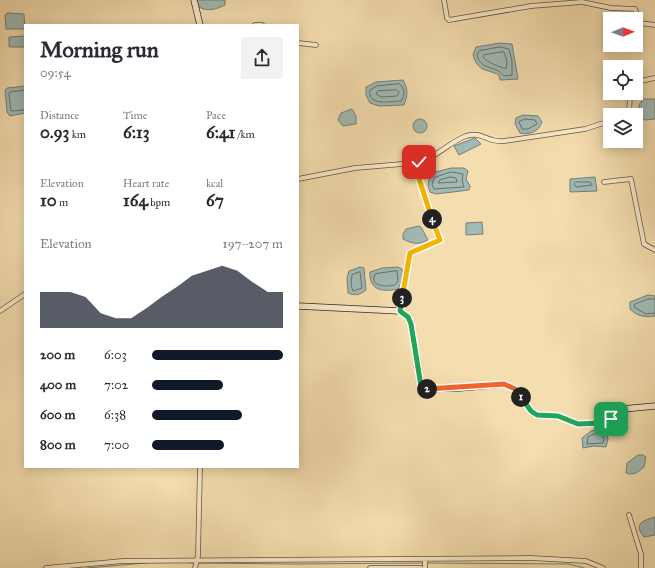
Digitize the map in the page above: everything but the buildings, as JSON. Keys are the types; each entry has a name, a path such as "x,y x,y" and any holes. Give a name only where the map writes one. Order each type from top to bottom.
{"main road":[{"path":"194,0 200,24"},
{"path":"299,306 400,311 408,317 411,324 421,386 424,389 460,388 504,384 515,389 531,411 537,415 558,416 578,424 601,423 611,419 623,409 655,406"}],"street":[{"path":"444,0 447,18 449,20 531,6 582,2 611,8 635,9 640,23 655,25"},
{"path":"299,43 316,45"},
{"path":"643,81 655,78"},
{"path":"299,179 355,168 414,163 433,156 458,140 477,134 484,135 494,142 499,142 585,129 603,123"},
{"path":"400,311 410,253 440,240 414,163"},
{"path":"604,182 631,179 644,244 655,250"},
{"path":"0,311 24,295"},
{"path":"196,564 200,468"},
{"path":"629,515 641,554 641,568"},
{"path":"370,568 531,558 586,561 603,568"},
{"path":"46,568 123,561 196,564 424,565"}],"water":[{"path":"196,0 225,0 225,5 215,9 202,9 199,7"},
{"path":"7,13 24,14 24,29 6,29 5,15"},
{"path":"24,36 24,47 9,47 9,37"},
{"path":"500,43 512,44 518,79 500,80 499,75 483,69 475,61 473,55 476,47"},
{"path":"403,80 407,92 404,105 379,106 370,103 366,95 366,87 376,82"},
{"path":"24,86 24,113 10,116 7,112 5,90 7,88"},
{"path":"643,99 655,99 655,119 643,119 643,108 638,108"},
{"path":"352,109 356,116 356,124 343,126 338,120 341,113"},
{"path":"523,115 538,116 542,122 539,128 527,134 520,133 515,124 516,118"},
{"path":"417,119 423,119 427,123 427,129 423,133 417,133 413,129 413,123"},
{"path":"475,138 481,144 459,155 454,146"},
{"path":"451,168 464,168 468,171 466,179 470,186 469,190 436,194 430,192 428,185 430,176 436,172"},
{"path":"595,177 597,191 570,192 570,179"},
{"path":"482,222 483,234 466,235 466,223"},
{"path":"419,226 428,240 422,243 416,243 403,239 403,234 406,229"},
{"path":"360,267 364,268 366,290 357,294 348,293 347,278 349,271"},
{"path":"398,267 402,269 402,274 398,289 382,290 374,287 370,278 370,272 382,268"},
{"path":"648,295 655,296 655,316 641,316 630,309 630,302"},
{"path":"604,428 608,439 606,447 594,446 583,448 582,438 591,431"},
{"path":"638,455 643,455 646,457 644,467 634,474 626,473 627,463"},
{"path":"655,517 655,535 644,537 639,528 641,523"}],"waterway":[{"path":"87,568 146,563"},
{"path":"189,563 196,563"},
{"path":"199,563 424,563"},
{"path":"427,563 569,564 584,568"}],"route":[{"path":"419,162 414,163 425,200 440,240 410,253 400,311 408,317 411,324 421,386 424,389 427,389 504,384 515,389 531,411 537,415 558,416 578,424 601,423 611,419"}]}
